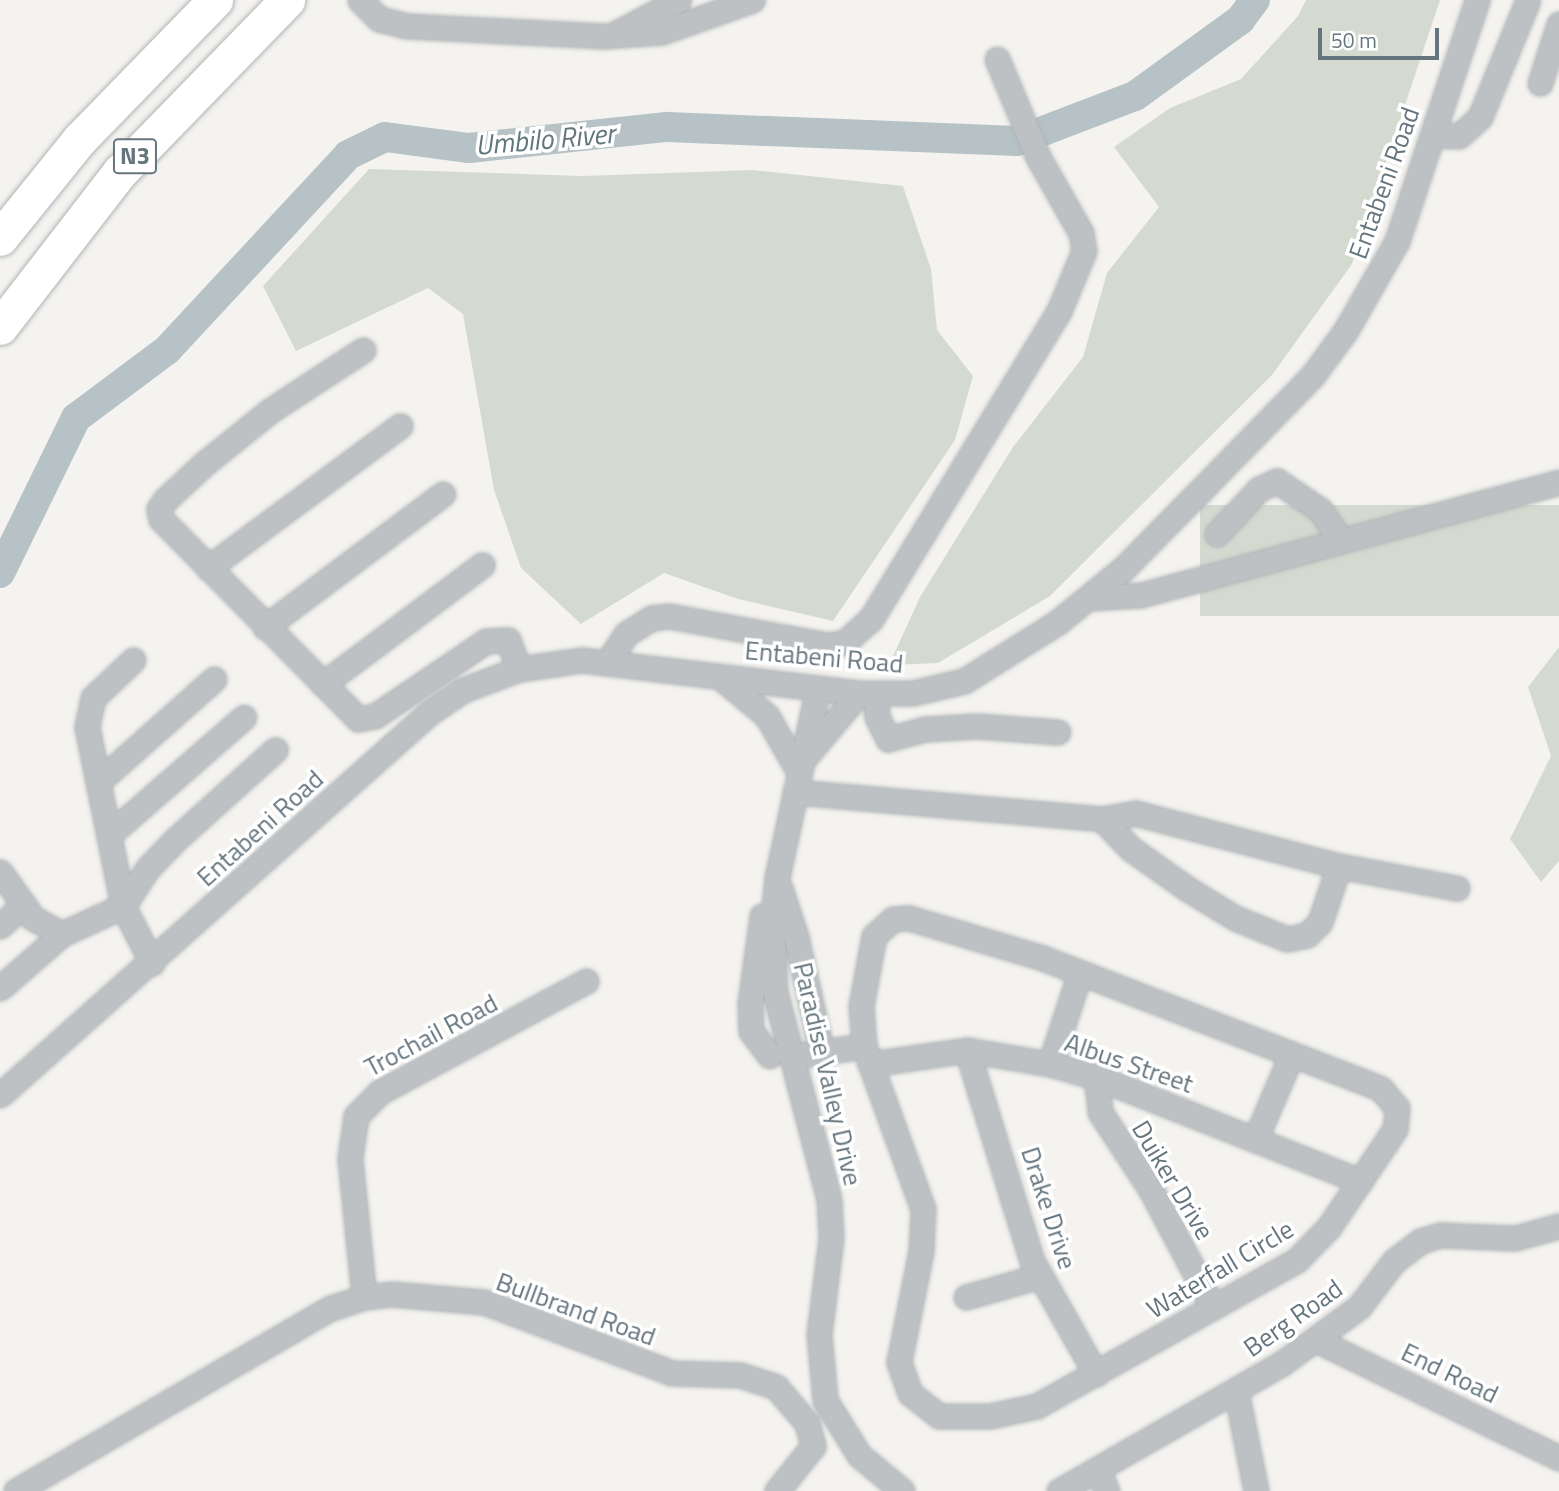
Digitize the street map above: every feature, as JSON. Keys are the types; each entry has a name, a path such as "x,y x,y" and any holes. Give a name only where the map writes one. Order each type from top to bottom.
{"highway":[{"name":"N3","path":"0,238 80,139 215,0"},
{"name":"N3","path":"0,327 120,172 215,69 287,0"}],"street":[{"path":"608,36 640,0"},
{"path":"608,36 678,0"},
{"path":"366,7 387,23 433,29 608,36 662,32 704,9 752,0"},
{"name":"Entabeni Road","path":"0,1095 152,963 429,713 463,690 546,662 608,661 818,688 912,694 964,681 1013,654 1124,568 1321,364 1371,293 1392,251 1477,0"},
{"path":"1433,135 1459,136 1480,117 1528,0"},
{"path":"1540,83 1559,24"},
{"path":"608,661 626,634 652,618 669,616 827,645 844,643 871,619 996,417 1078,273 1084,251 1081,233 1038,157 996,59"},
{"path":"363,350 271,410 165,500 159,509 161,519 351,713 366,720 486,641 508,640 519,669"},
{"path":"208,568 400,426"},
{"path":"1217,534 1259,489 1277,481 1320,510 1340,539"},
{"path":"1088,598 1141,595 1340,539 1559,482"},
{"path":"265,627 443,494"},
{"path":"323,684 482,565"},
{"path":"133,660 93,698 88,711 98,782 111,833 123,906 152,963"},
{"path":"717,675 767,716 799,775"},
{"path":"98,782 214,679"},
{"name":"Paradise Valley Drive","path":"818,688 777,878 772,924 775,992 829,1200 831,1238 819,1369 825,1400 840,1431 876,1473 902,1491"},
{"path":"799,775 867,693 888,739 925,729 977,726 1058,732"},
{"path":"111,833 244,716"},
{"path":"0,988 62,934 123,906 148,868 175,839 275,750"},
{"path":"799,775 1102,818 1135,813 1339,866 1457,888"},
{"path":"1102,818 1151,865 1274,937 1298,939 1320,922 1339,866"},
{"path":"0,872 22,906 48,930 62,934"},
{"path":"777,878 796,937 814,1054 867,1055"},
{"path":"770,1056 751,1031 750,1004 760,924 777,878"},
{"path":"0,926 22,906"},
{"name":"Waterfall Circle","path":"909,918 1080,973 1381,1089 1397,1108 1395,1129 1316,1244 1297,1260 1037,1406 990,1416 939,1416 910,1393 903,1380 899,1348 921,1251 923,1209 867,1055 861,1006 867,961 874,936 893,919 909,918"},
{"path":"1049,1064 1080,973"},
{"name":"Trochail Road","path":"363,1297 350,1158 356,1116 380,1092 586,981"},
{"name":"Albus Street","path":"867,1055 967,1051 1049,1064 1096,1077 1360,1181"},
{"name":"Drake Drive","path":"967,1051 1040,1276 1096,1374"},
{"path":"1255,1140 1291,1056"},
{"name":"Duiker Drive","path":"1096,1077 1100,1112 1151,1190 1213,1307"},
{"name":"Berg Road","path":"1059,1491 1103,1481 1236,1390 1316,1340 1359,1307 1394,1261 1420,1241 1440,1235 1515,1238 1559,1226"},
{"path":"966,1297 1040,1276"},
{"name":"Bullbrand Road","path":"16,1491 311,1319 363,1297 392,1294 484,1303 521,1314 621,1358 672,1373 760,1380 776,1387 807,1423 813,1446 801,1466 777,1491"},
{"name":"End Road","path":"1316,1340 1559,1458"},
{"path":"1236,1390 1256,1491"}],"shaded area":[{"path":"1306,0 1440,0 1352,264 1272,375 1050,596 938,663 889,665 920,597 1013,447 1083,357 1107,273 1159,207 1114,147 1170,108 1241,79 1298,16"},
{"path":"369,169 583,176 753,170 903,186 931,269 937,330 973,376 955,440 833,621 738,599 664,573 581,624 521,568 494,490 463,314 428,288 296,351 263,286"},
{"path":"1200,505 1559,505 1559,616 1200,616"},
{"path":"1559,647 1559,861 1541,882 1510,839 1551,756 1528,687"}],"waterway":[{"name":"Umbilo River","path":"0,573 76,418 167,350 348,155 385,137 469,148 667,127 1017,141 1135,96 1240,20 1255,0"}]}
